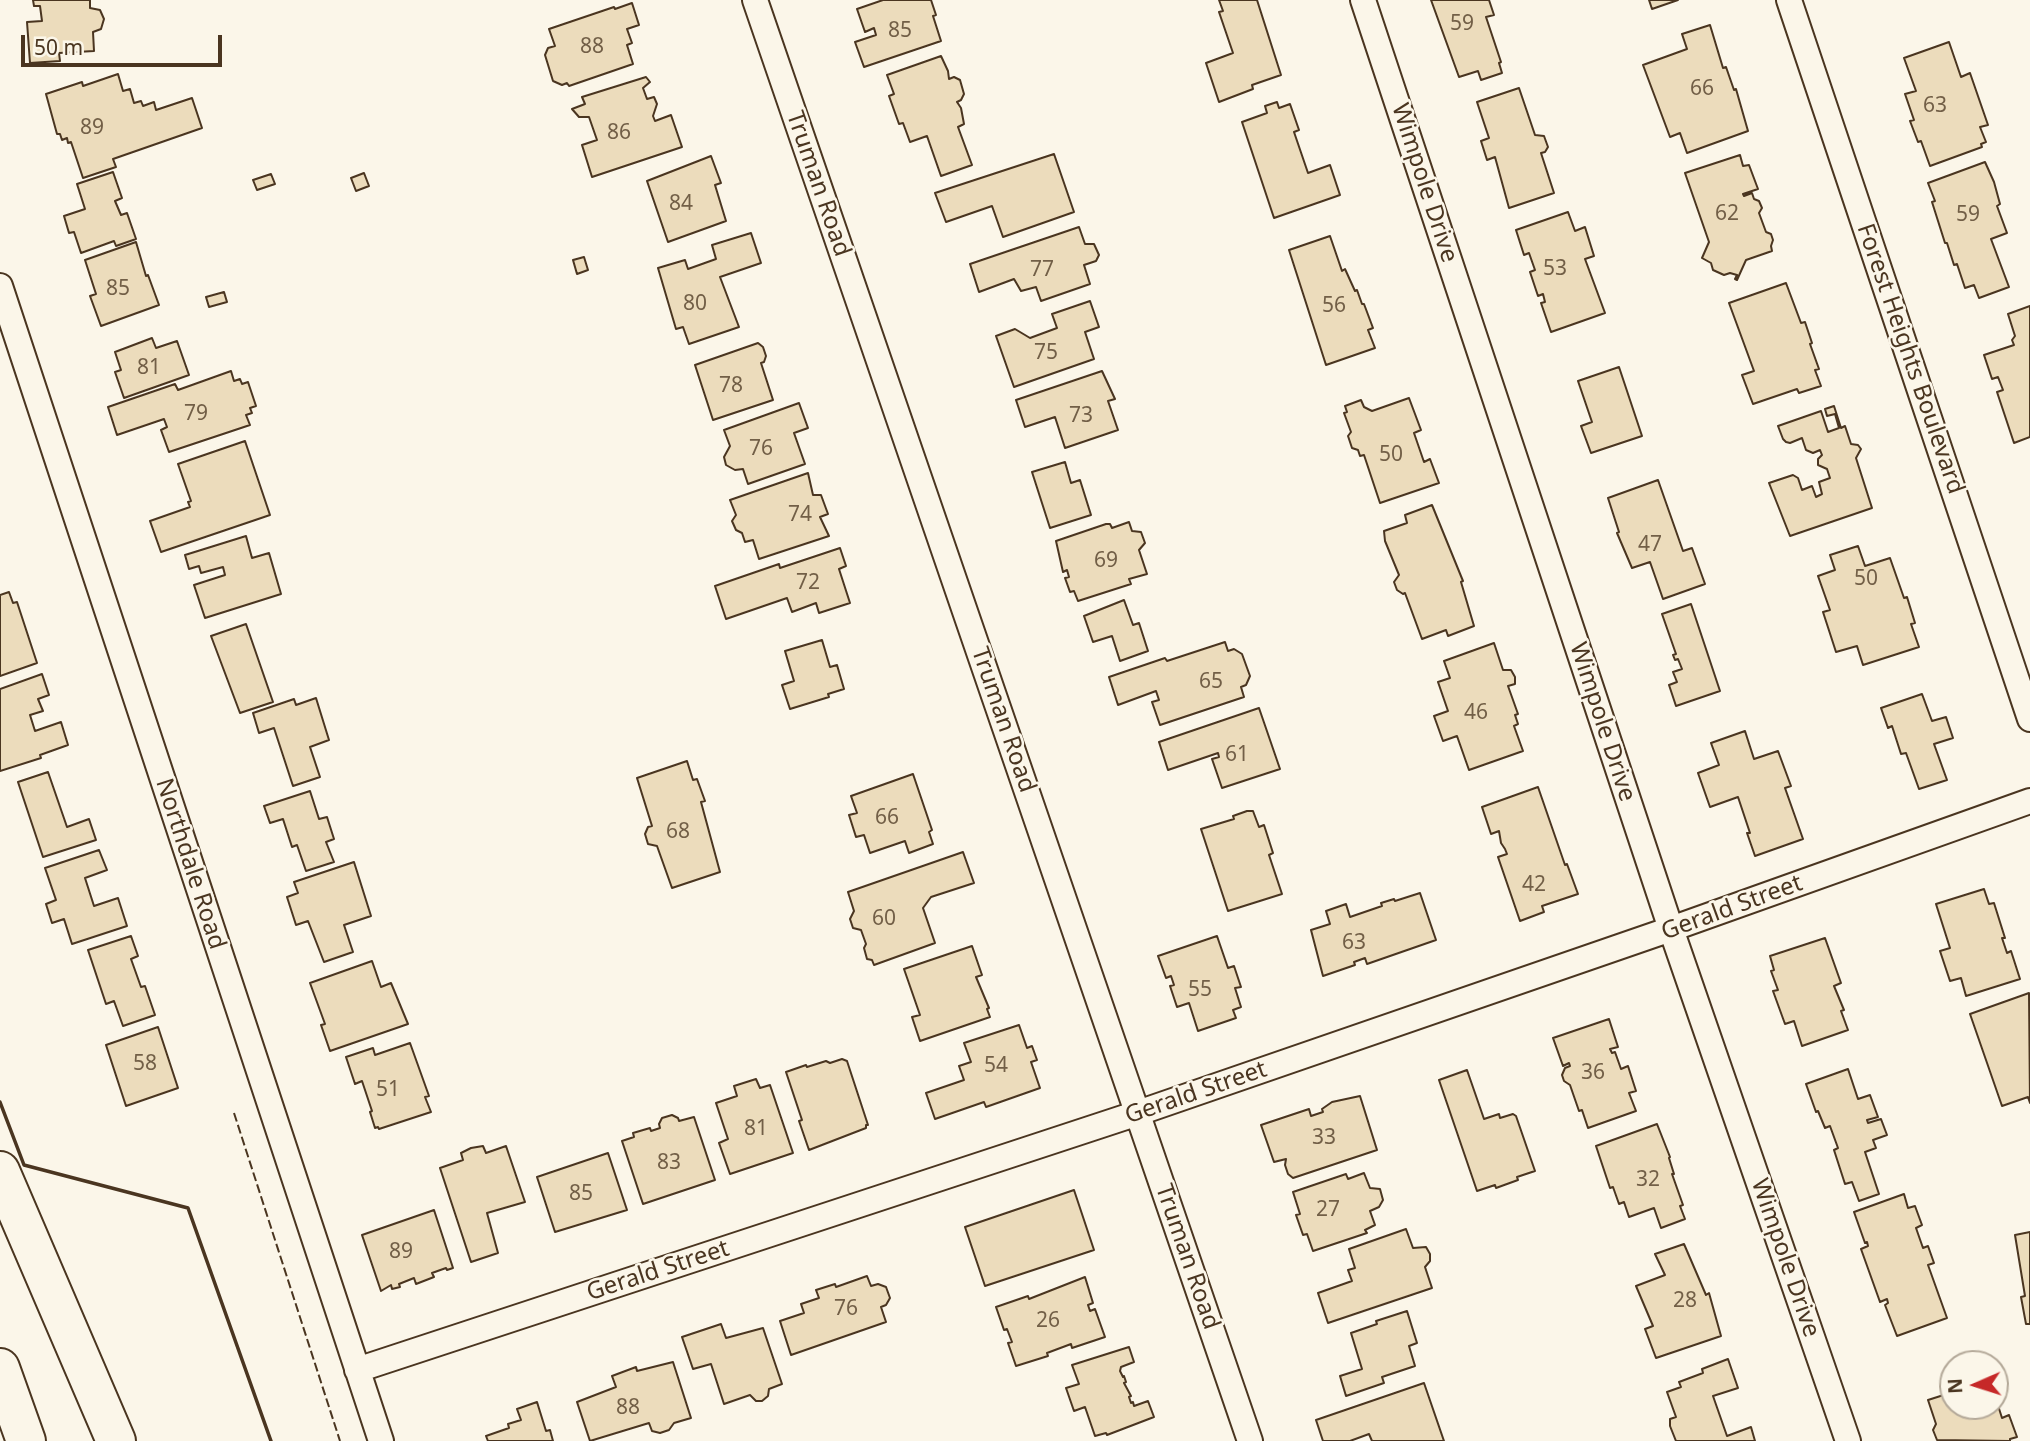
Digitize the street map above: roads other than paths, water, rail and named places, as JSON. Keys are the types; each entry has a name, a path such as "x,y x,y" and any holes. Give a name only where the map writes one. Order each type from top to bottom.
{"highway":[{"path":"0,1171 116,1441"},
{"path":"0,1368 26,1441"}],"street":[{"name":"Truman Road","path":"755,0 1250,1441"},
{"name":"Wimpole Drive","path":"1363,0 1671,929 1848,1441"},
{"name":"Forest Heights Boulevard","path":"1789,0 2030,719"},
{"name":"Northdale Road","path":"0,286 381,1441"},
{"name":"Gerald Street","path":"357,1370 1138,1113 1671,929 2030,801"}]}
